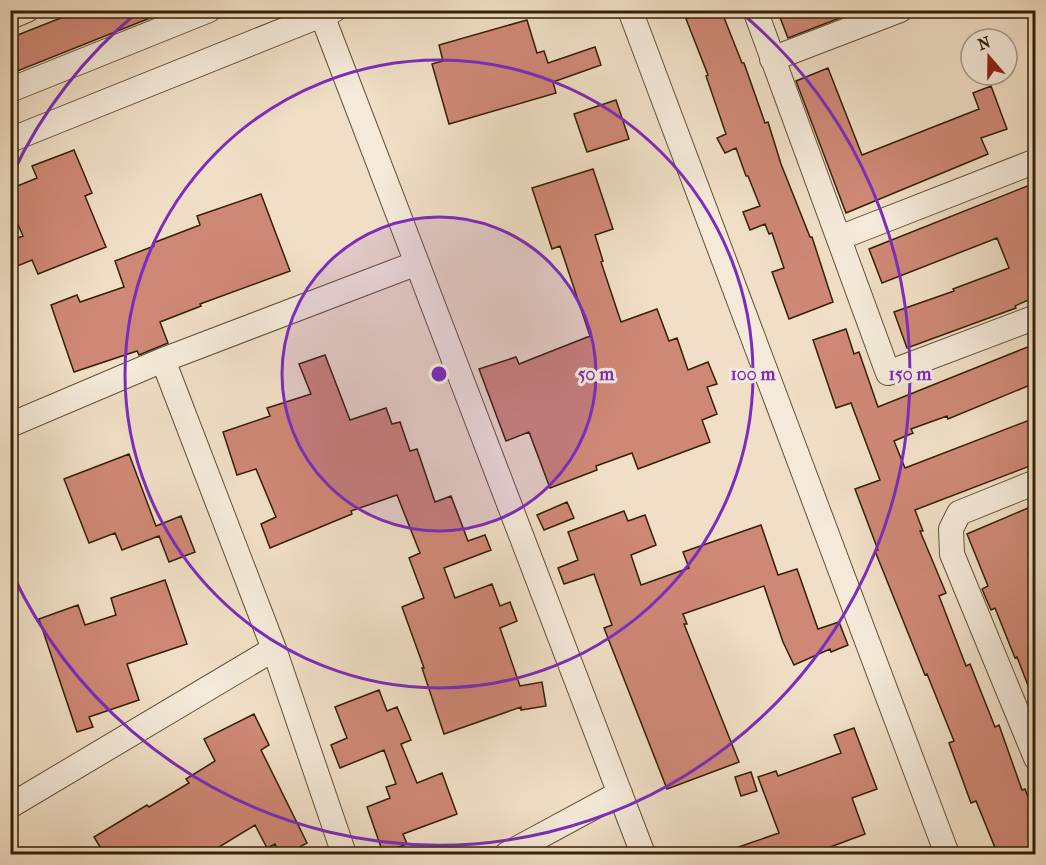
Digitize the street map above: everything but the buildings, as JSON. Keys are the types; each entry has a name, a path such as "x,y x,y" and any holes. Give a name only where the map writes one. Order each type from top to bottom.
{"street":[{"path":"10,17 27,10"},
{"path":"10,90 209,10"},
{"path":"630,10 947,855"},
{"path":"755,10 888,373 1035,318"},
{"path":"772,58 900,10"},
{"path":"10,140 328,13 417,263 643,855"},
{"path":"839,238 1035,161"},
{"path":"10,425 163,360 417,263"},
{"path":"163,360 274,649 344,855"},
{"path":"1035,482 959,513 951,530 952,554 1035,758"},
{"path":"10,806 274,649"},
{"path":"507,855 620,793"}]}
